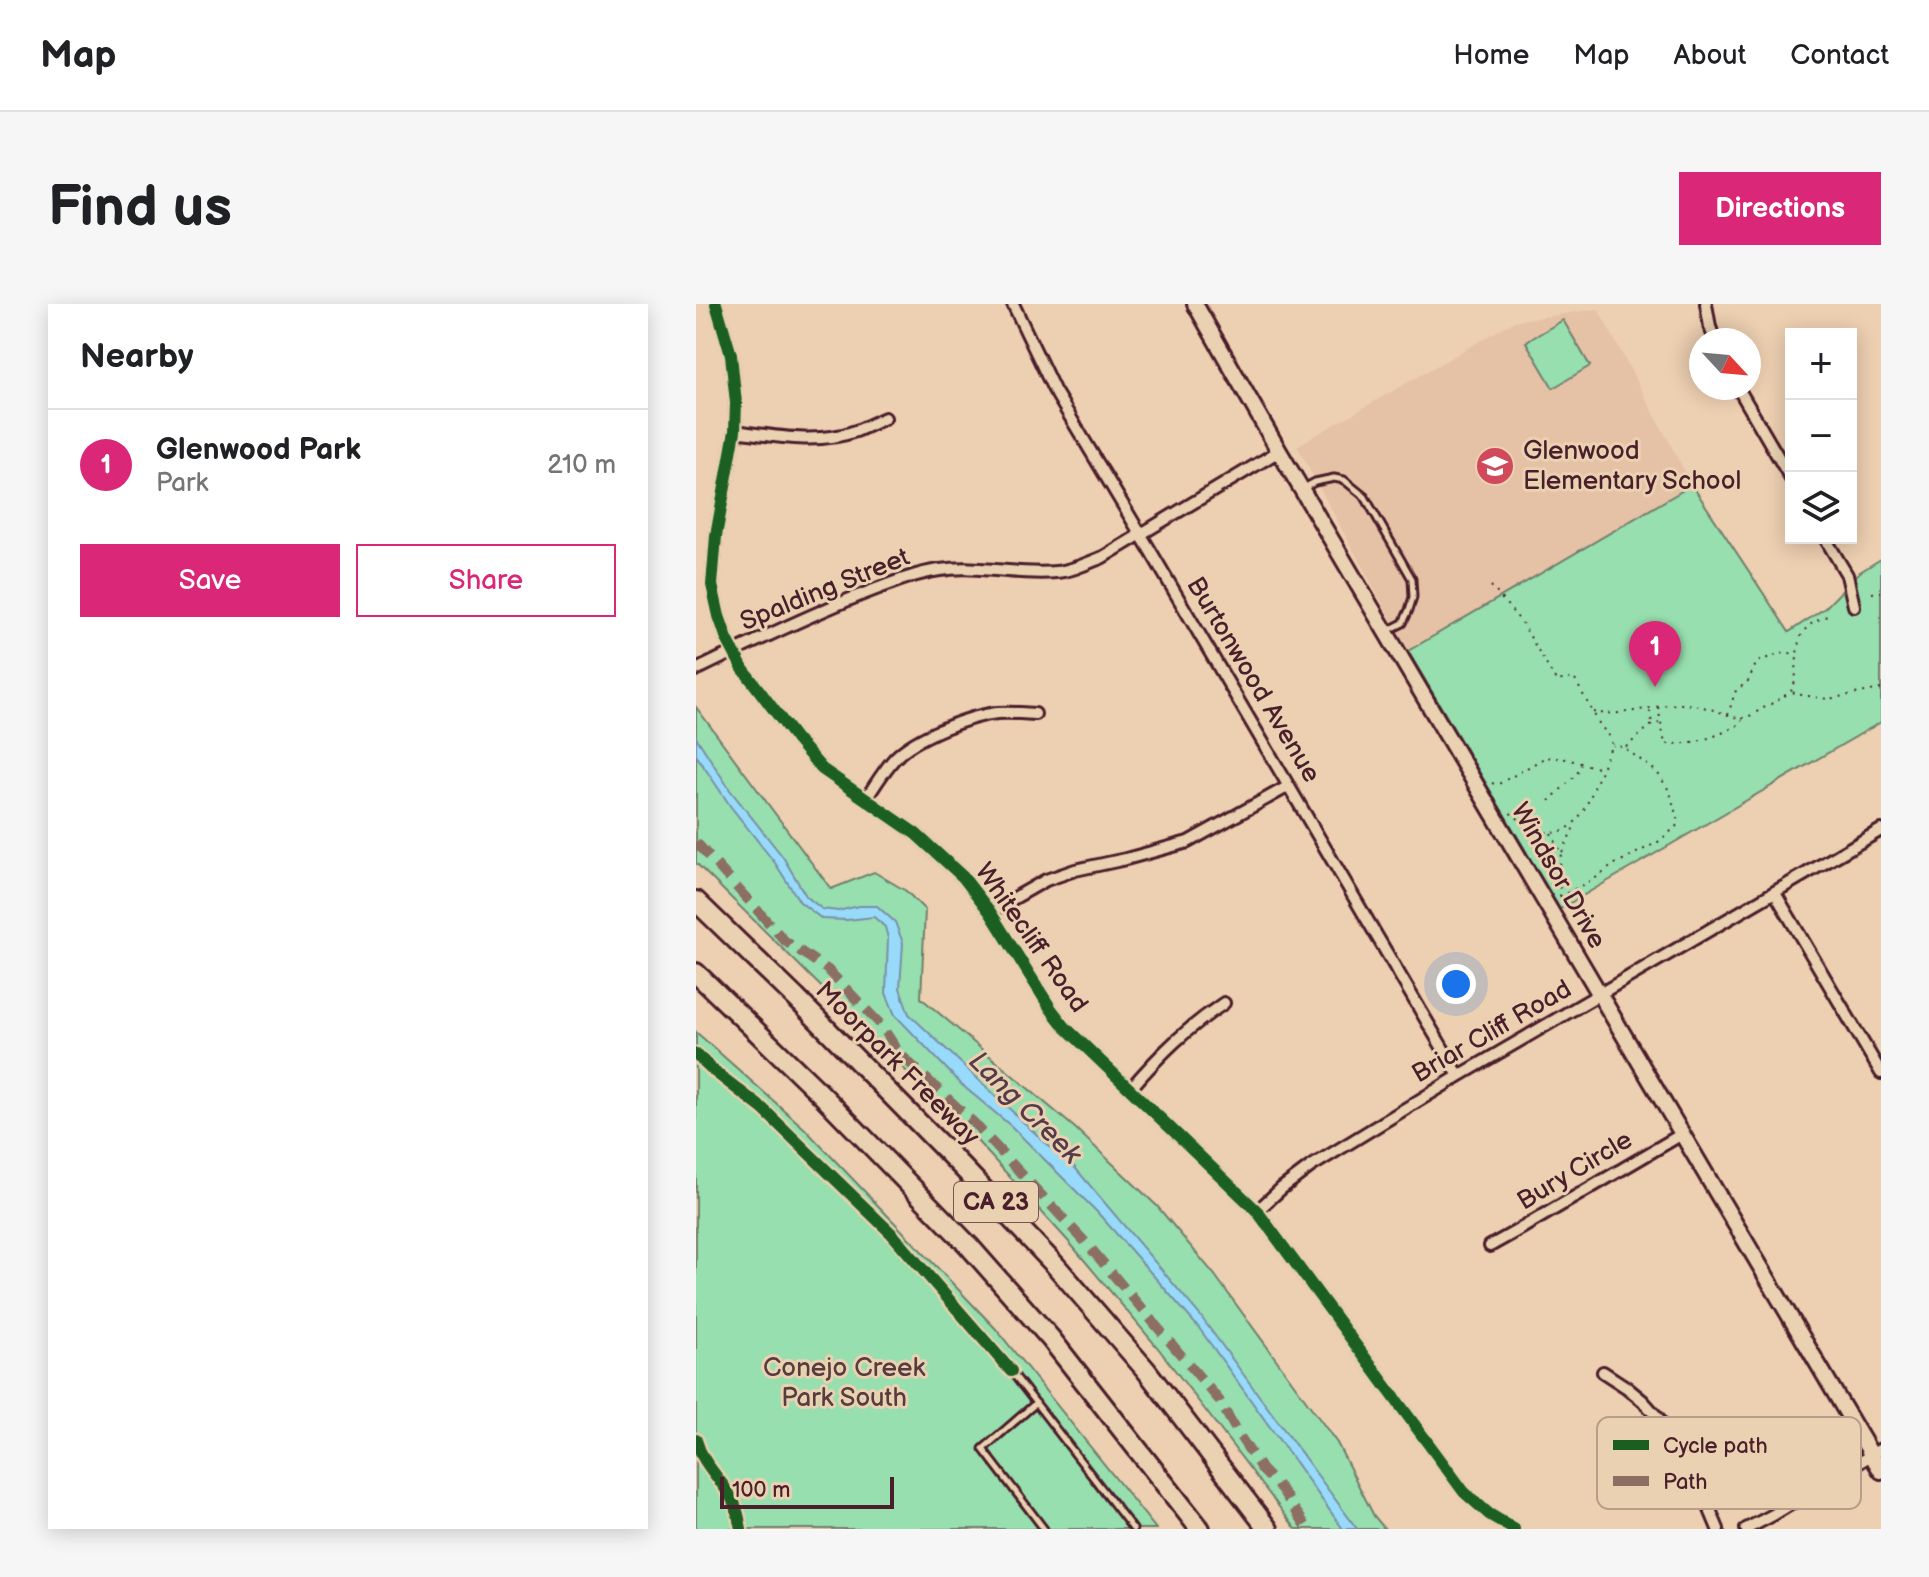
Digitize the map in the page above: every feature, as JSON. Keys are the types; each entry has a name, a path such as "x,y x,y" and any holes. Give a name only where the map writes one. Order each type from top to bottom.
{"highway":[{"name":"Moorpark Freeway","path":"696,901 796,998 1056,1266 1146,1370 1268,1529"},
{"name":"CA 23","path":"696,973 820,1093 969,1246 1051,1339 1199,1529"}],"street":[{"name":"Whitecliff Road","path":"716,304 733,369 736,403 735,431 716,536 712,585 719,616 743,669 822,769 916,834 963,877 990,912 1065,1027 1257,1211 1464,1492 1489,1514 1514,1529"},
{"name":"Burtonwood Avenue","path":"1013,304 1054,390 1459,1076"},
{"name":"Windsor Drive","path":"1195,304 1599,995 1855,1417"},
{"path":"1706,304 1710,328"},
{"path":"1745,400 1787,472"},
{"path":"735,431 792,438 829,436 854,432 885,418"},
{"name":"Spalding Street","path":"696,670 830,607 906,578 954,568 1029,573 1075,568 1103,557 1279,451"},
{"path":"1829,544 1847,575 1854,606"},
{"path":"866,799 895,758 916,742 979,717 999,713 1035,714"},
{"path":"990,912 1060,875 1188,842 1289,786"},
{"name":"Briar Cliff Road","path":"1257,1211 1310,1167 1459,1076 1881,830"},
{"path":"1775,893 1881,1073"},
{"path":"1131,1088 1180,1035 1224,1003"},
{"name":"Bury Circle","path":"1490,1246 1682,1134"},
{"path":"1603,1372 1643,1401 1657,1417"},
{"name":"Windsor Drive","path":"1861,1427 1876,1452 1881,1471"},
{"path":"1710,1509 1718,1529"},
{"path":"1746,1529 1783,1509"}],"lane":[{"path":"1302,489 1334,478 1344,480 1365,497 1412,579 1413,597 1403,623 1386,632"},
{"path":"1011,1371 1133,1529"},
{"path":"1036,1403 983,1449 1044,1529"}],"path":[{"path":"1491,586 1522,623 1556,681 1574,678 1612,745 1600,769 1596,786 1561,853 1560,905"},
{"path":"1872,593 1881,592"},
{"path":"1592,712 1613,714 1688,704 1748,717 1791,690 1795,681 1800,634 1814,620 1830,615"},
{"path":"1728,715 1735,692 1748,681 1757,662 1778,654 1796,652"},
{"path":"1791,690 1795,694 1828,699 1881,689"},
{"path":"1658,707 1665,744 1715,736 1741,723 1742,718"},
{"path":"1650,708 1652,726"},
{"path":"1625,748 1652,726 1661,723"},
{"path":"1560,897 1658,842 1676,827 1678,817 1663,781 1645,762 1625,748 1612,745"},
{"path":"1492,783 1497,785 1546,757 1567,759 1600,769"},
{"path":"1549,801 1577,774 1582,763"},
{"path":"1501,805 1536,831 1560,831 1576,822"},
{"path":"1551,833 1561,853"}],"shaded area":[{"name":"Glenwood Elementary School","path":"1598,309 1692,485 1408,651 1297,446 1515,321"}],"green space":[{"path":"1563,320 1590,366 1553,388 1526,342"},
{"path":"1692,485 1789,632 1825,608 1860,572 1881,559 1881,722 1560,909 1408,651"},
{"path":"696,707 831,889 874,872 906,891 925,910 921,998 1075,1128 1157,1206 1214,1274 1337,1443 1374,1516 1385,1529 1296,1529 1158,1348 1069,1242 978,1142 696,863"},
{"name":"Conejo Creek Park South","path":"696,1032 804,1128 996,1329 1156,1529 696,1529"}],"water":[{"path":"696,737 730,790 783,857 806,896 822,909 838,911 877,906 895,922 903,943 900,988 909,1014 1054,1151 1071,1163 1199,1314 1357,1529 1343,1529 1199,1328 1097,1212 1011,1126 962,1085 895,1015 886,993 888,938 885,927 874,917 822,919 800,902 696,755"}],"marked path":[{"path":"696,842 785,941 828,970 881,1025 900,1054 973,1122 1088,1245 1219,1400 1262,1470 1281,1489 1308,1529"}],"cycle path":[{"path":"716,304 731,355 736,403 735,431 716,536 712,585 727,639 743,669 822,769 916,834 963,877 990,912 1065,1027 1257,1211 1464,1492 1489,1514 1514,1529"},
{"path":"696,1054 763,1109 892,1234 1011,1371"},
{"path":"696,1440 707,1463 733,1501 741,1529"}],"place":[{"name":"Glenwood Elementary School","path":"1495,466"},
{"name":"Glenwood Park","path":"1655,687"}],"water label":[{"name":"Lang Creek","path":"1025,1108"}]}
